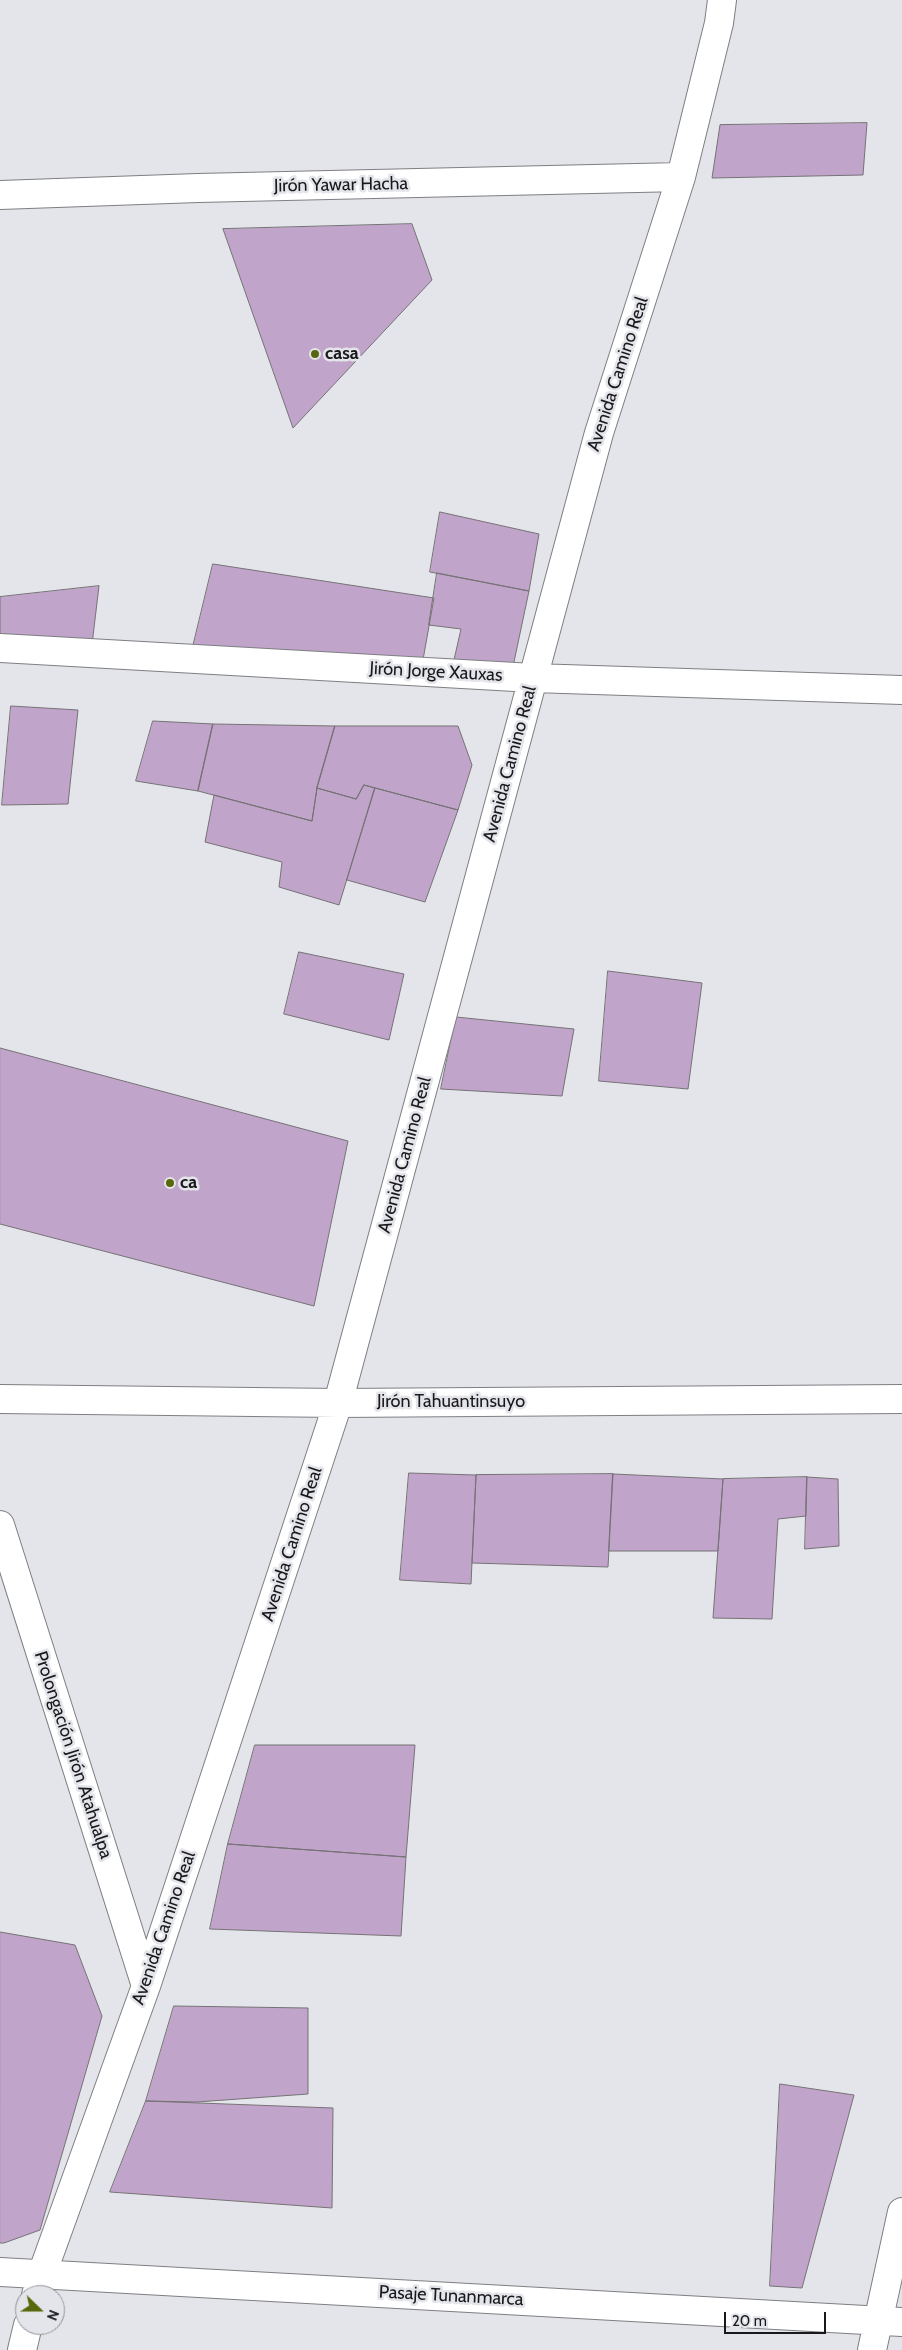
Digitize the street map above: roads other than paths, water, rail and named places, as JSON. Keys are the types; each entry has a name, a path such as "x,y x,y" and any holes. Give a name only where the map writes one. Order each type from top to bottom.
{"street":[{"name":"Avenida Camino Real","path":"39,2284 146,1986 338,1403 599,432 682,177 719,23 722,0"},
{"name":"Jirón Yawar Hacha","path":"0,195 198,188 682,177"},
{"name":"Jirón Jorge Xauxas","path":"0,648 533,678 902,690"},
{"name":"Jirón Tahuantinsuyo","path":"0,1399 338,1403 902,1399"},
{"name":"Prolongación Jirón Atahualpa","path":"0,1525 146,1986"},
{"path":"872,2350 890,2321 902,2212"},
{"name":"Pasaje Tunanmarca","path":"0,2272 39,2284 890,2321"},
{"path":"22,2350 26,2335"}],"place":[{"name":"casa","path":"315,354"},
{"name":"ca","path":"170,1183"}]}
